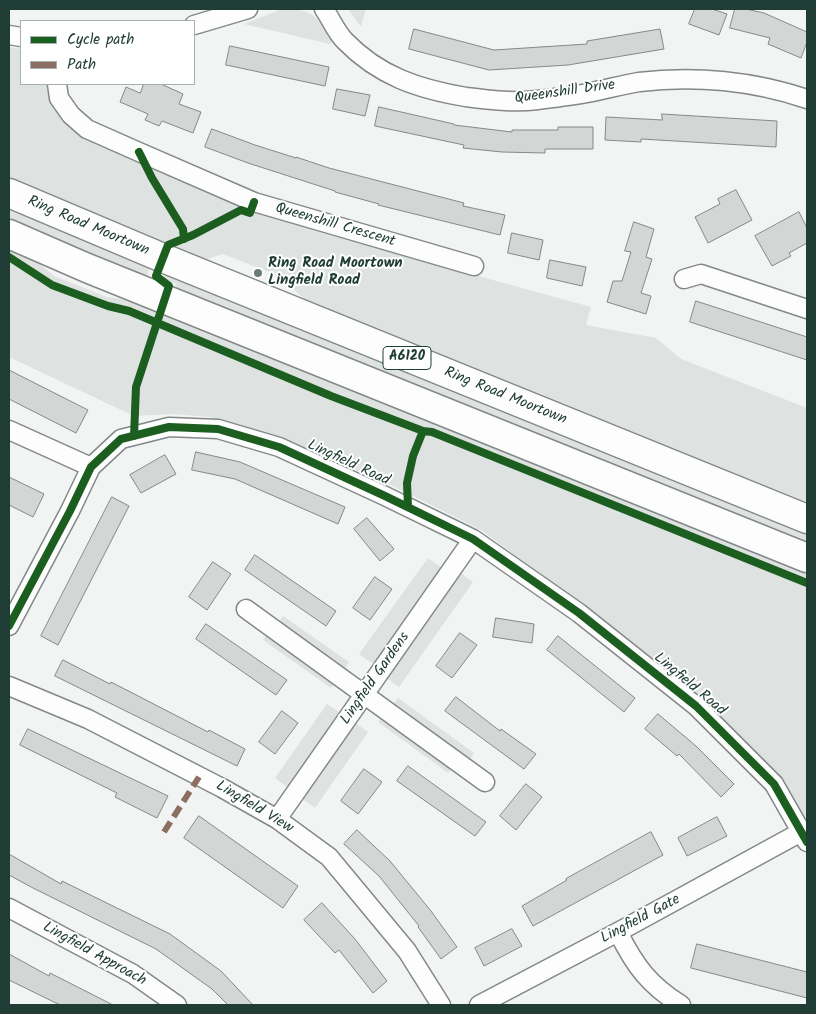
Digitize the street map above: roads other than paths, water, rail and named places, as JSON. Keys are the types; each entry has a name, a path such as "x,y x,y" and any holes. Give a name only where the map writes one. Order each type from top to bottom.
{"highway":[{"name":"Ring Road Moortown","path":"9,193 163,258 807,519"},
{"name":"A6120","path":"9,234 95,271 807,558"}],"street":[{"path":"195,25 248,9"},
{"name":"Queenshill Drive","path":"324,9 343,39 366,61 394,77 422,88 451,94 495,101 536,100 584,94 638,82 705,80 751,84 787,92 807,99"},
{"name":"Queenshill Crescent","path":"57,85 59,98 71,116 87,130 254,202 474,266"},
{"path":"684,279 701,274 807,309"},
{"name":"Lingfield Road","path":"9,626 70,511 91,467 121,439 169,427 218,429 279,447 473,539 579,613 696,706 774,784 804,837"},
{"path":"9,430 91,467"},
{"name":"Lingfield Gardens","path":"277,819 473,539"},
{"path":"246,609 366,694 485,782"},
{"name":"Lingfield View","path":"9,686 88,719 222,788 277,819 329,857 407,951 441,1005"},
{"name":"Lingfield Gate","path":"479,1005 804,837"},
{"name":"Lingfield Approach","path":"9,908 133,974 178,1005"},
{"path":"618,932 632,959 650,982 681,1005"}],"place":[{"name":"Ring Road Moortown Lingfield Road","path":"258,273"}]}
